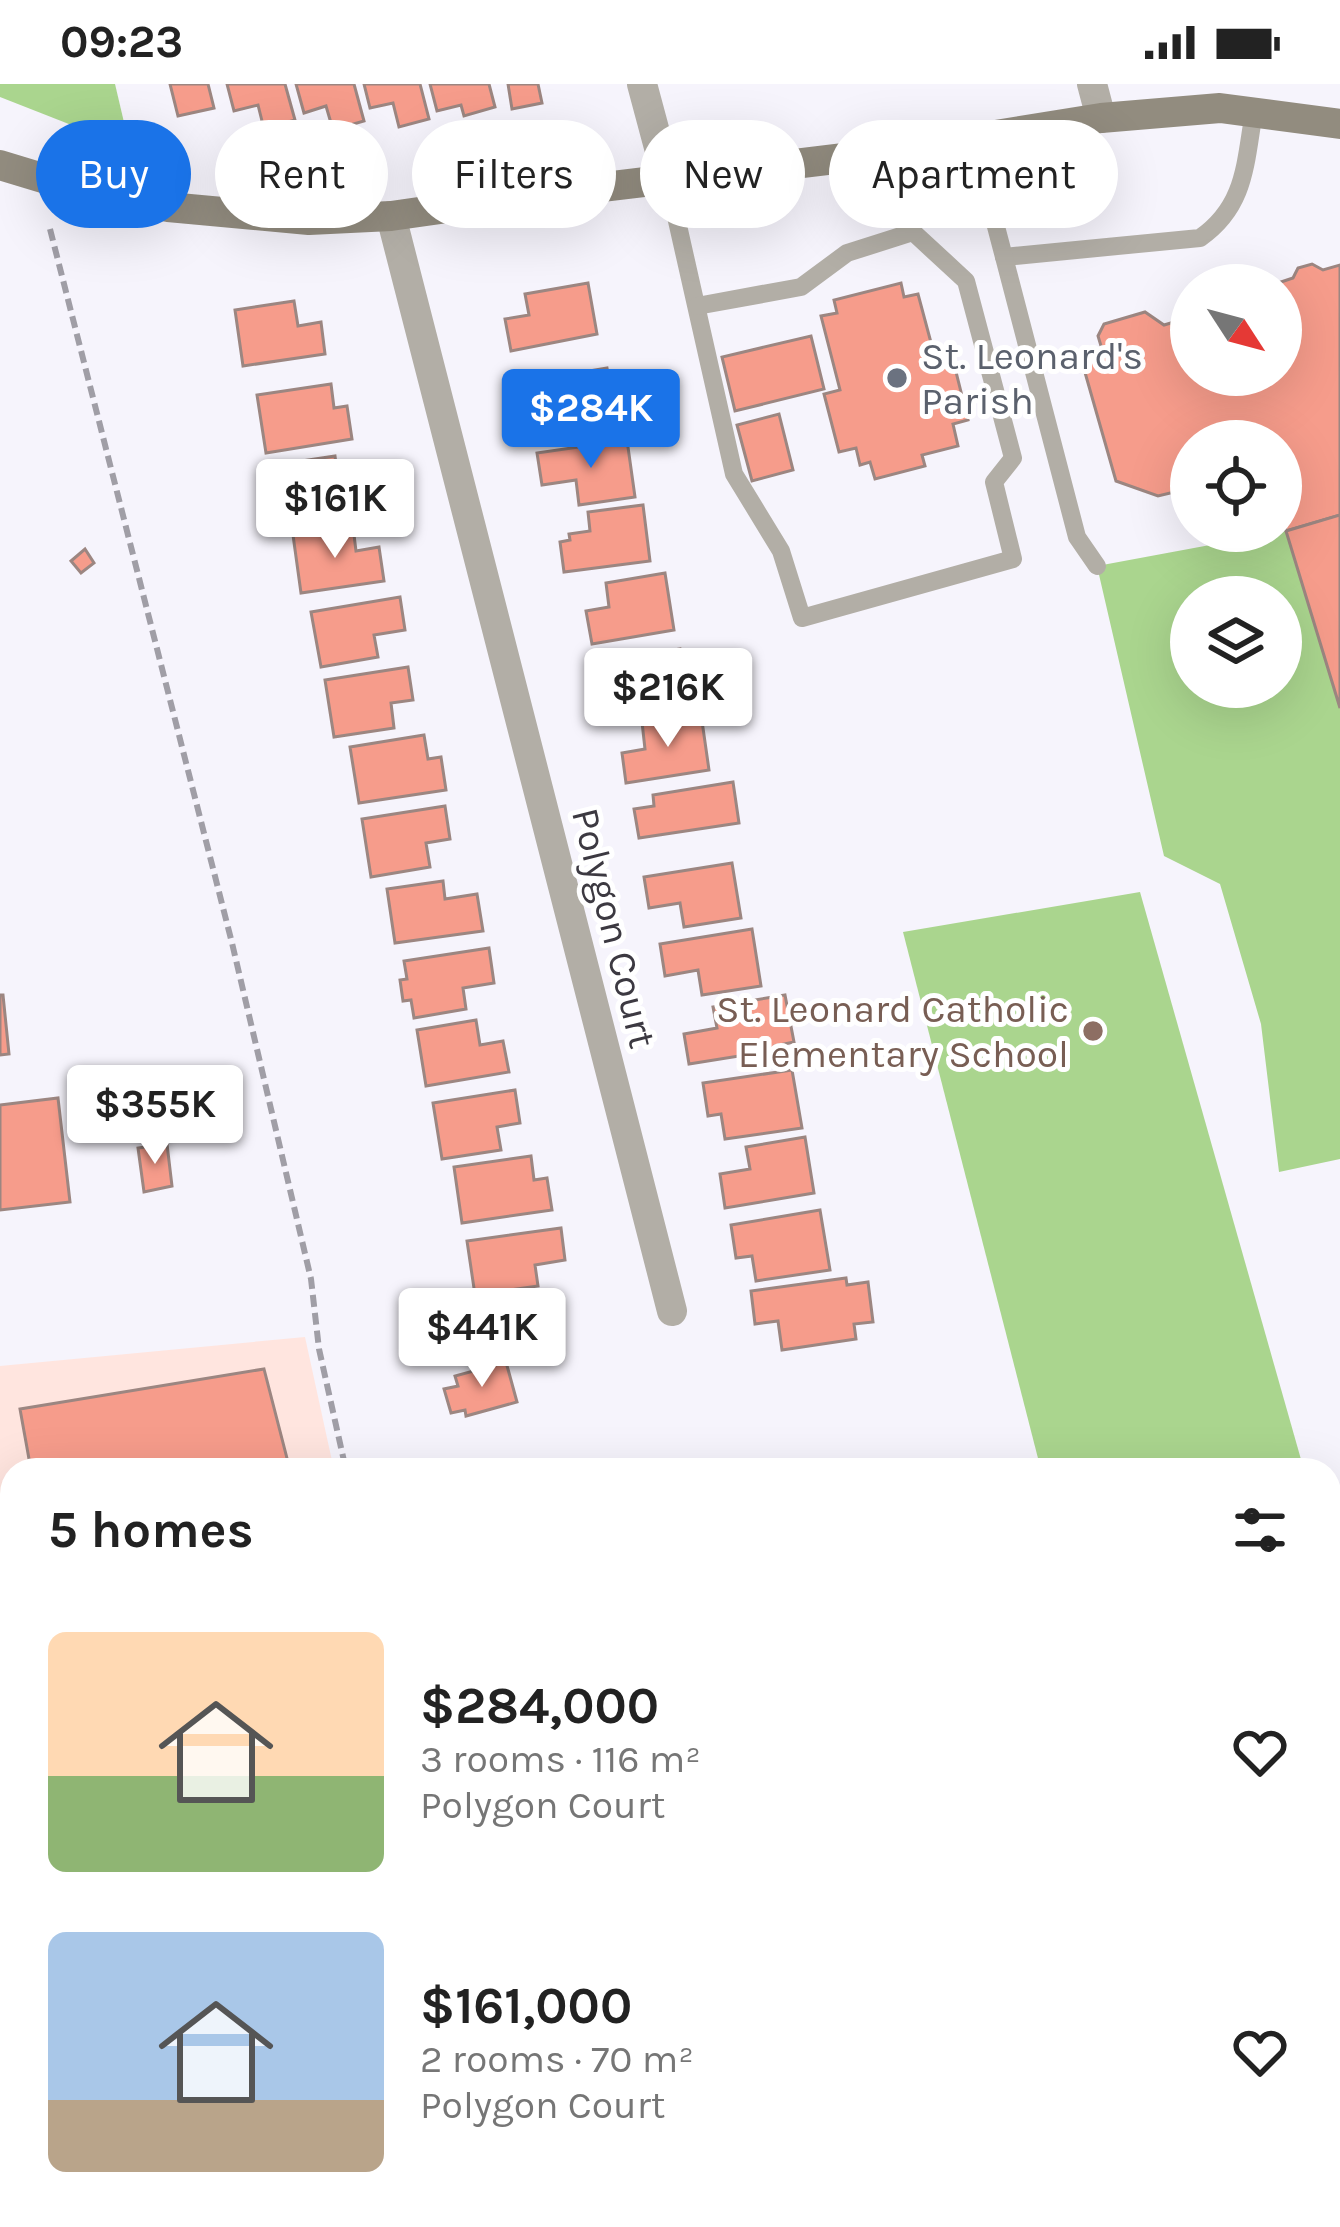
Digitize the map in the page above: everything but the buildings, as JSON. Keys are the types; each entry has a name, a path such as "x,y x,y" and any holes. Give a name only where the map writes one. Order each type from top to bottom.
{"street":[{"path":"642,84 652,120"},
{"path":"1092,84 1101,118"},
{"path":"1089,120 1220,108 1340,124"},
{"path":"0,165 102,196 309,220 392,216 640,184"},
{"name":"Polygon Court","path":"392,216 672,1311"}],"lane":[{"path":"1004,257 1200,238 1217,226 1239,191 1254,112"},
{"path":"679,228 734,474 782,551 802,618 1013,559 994,482 1013,458 966,280 912,228"},
{"path":"996,228 1077,537 1097,566"},
{"path":"697,306 801,286 847,253 913,232"}],"path":[{"path":"50,229 232,943 311,1279 343,1458"}],"shaded area":[{"path":"305,1337 331,1458 0,1458 0,1366"}],"green space":[{"path":"0,84 115,84 123,120 59,120 0,97"},
{"path":"1173,552 1292,552 1300,576 1170,576 1170,708 1302,708 1302,583 1340,708 1340,1159 1279,1172 1261,1024 1220,884 1164,856 1097,566"},
{"path":"1140,892 1301,1458 1038,1458 903,932"}],"place":[{"name":"St. Leonard's Parish","path":"897,378"},
{"name":"St. Leonard Catholic Elementary School","path":"1093,1031"}]}
